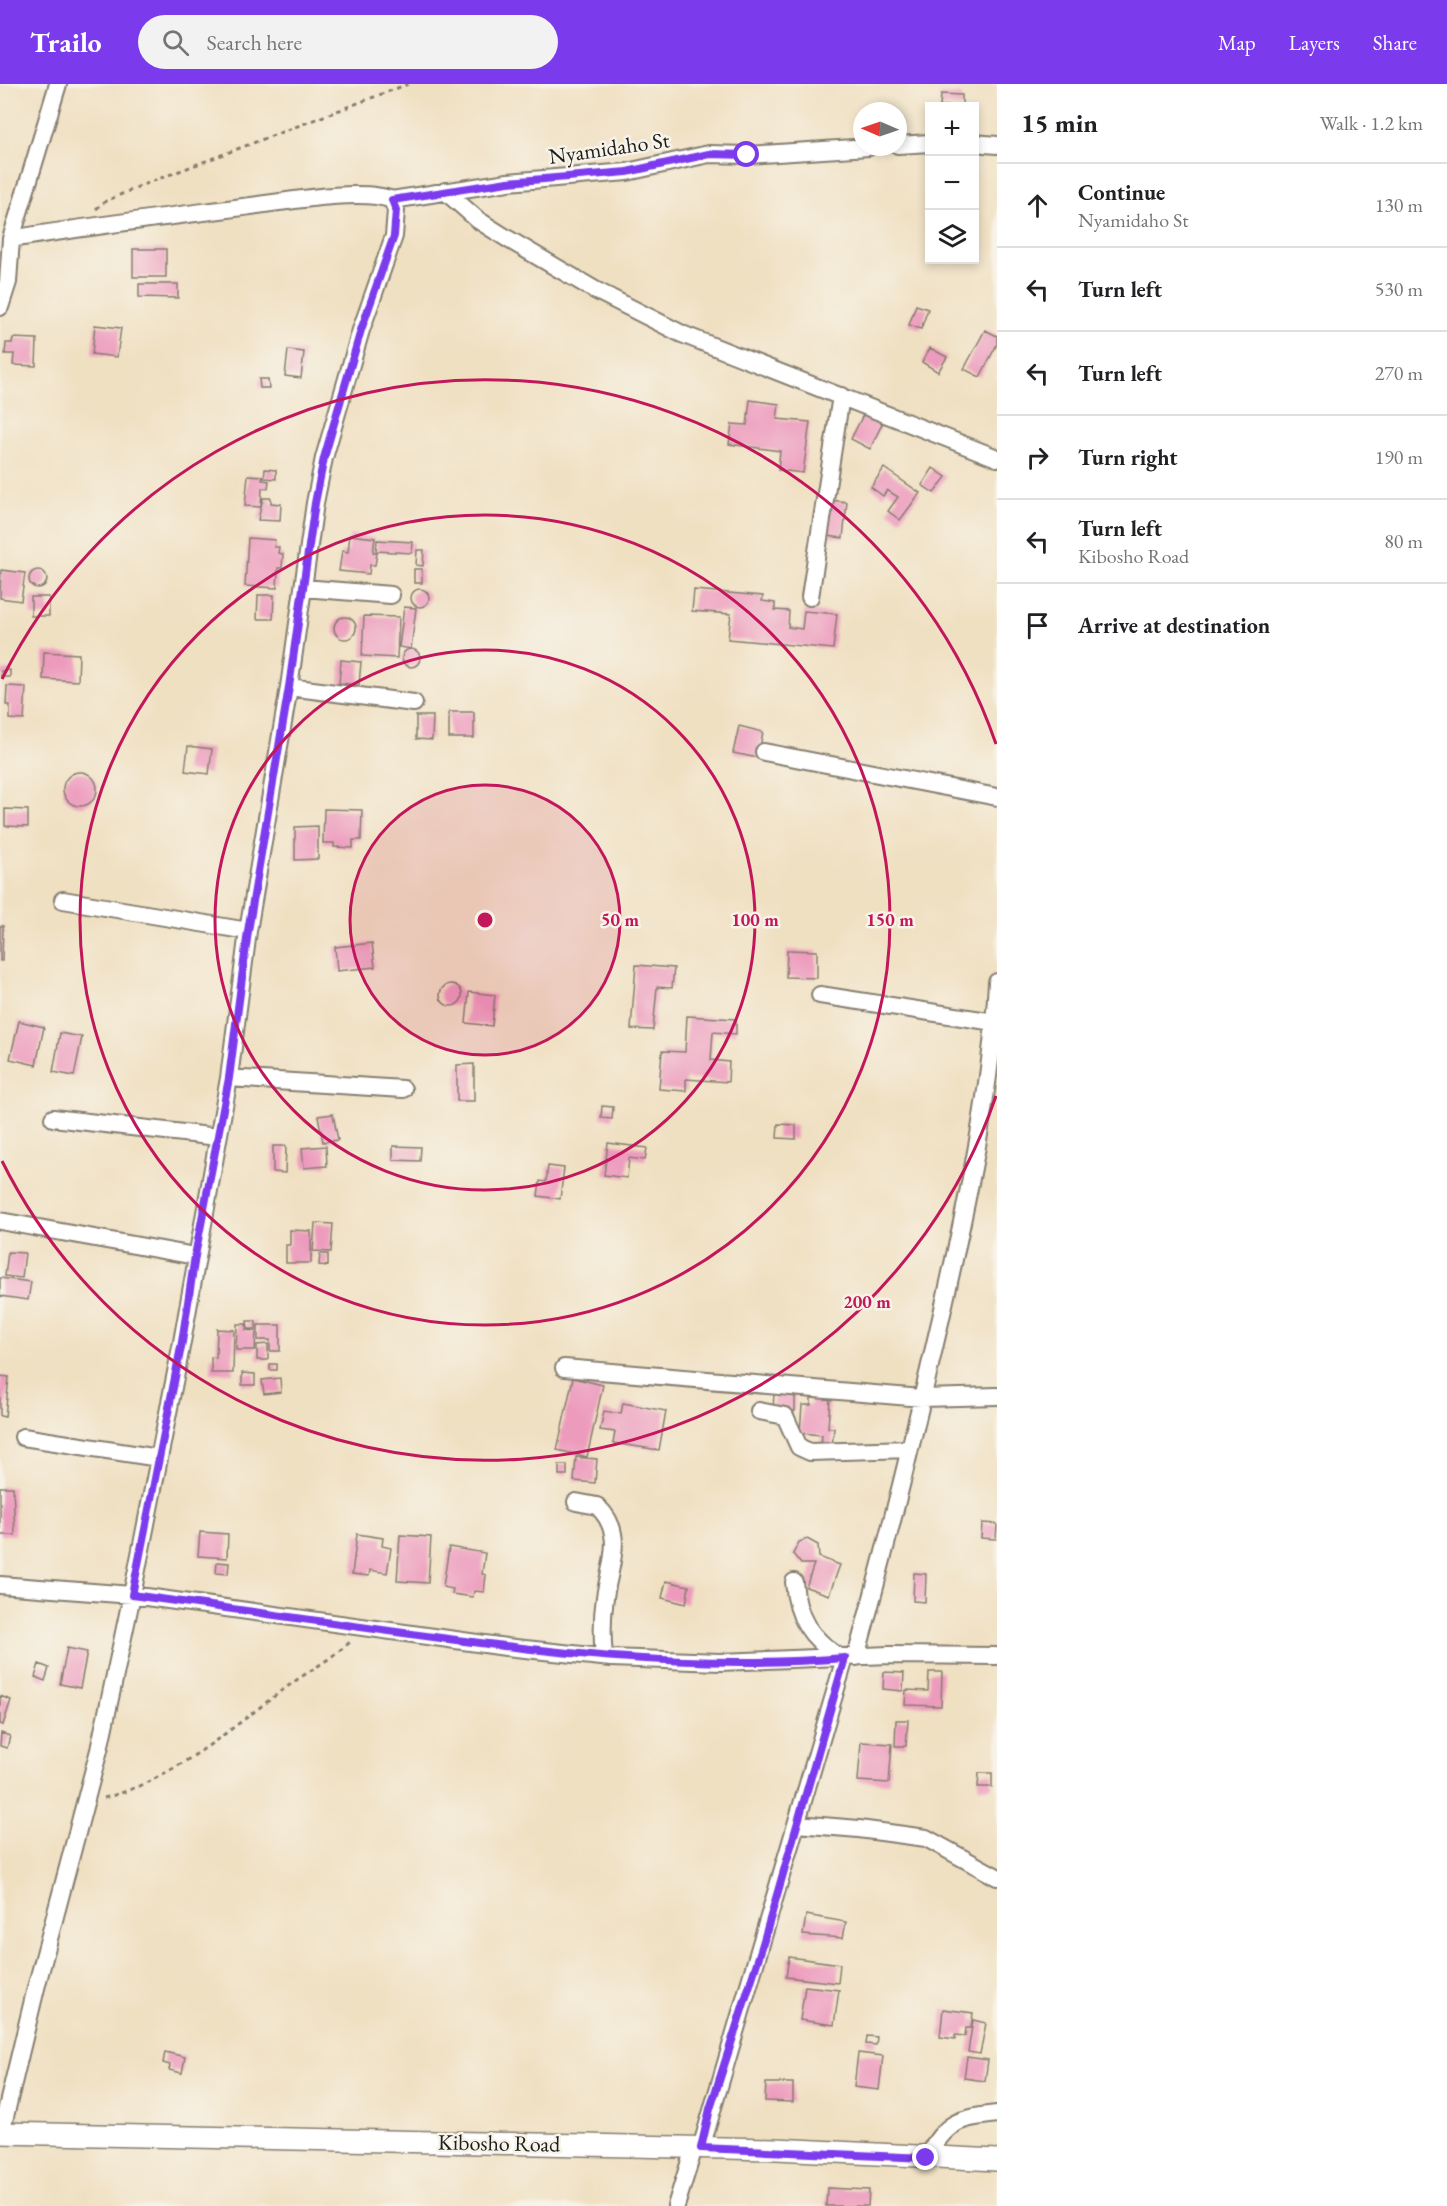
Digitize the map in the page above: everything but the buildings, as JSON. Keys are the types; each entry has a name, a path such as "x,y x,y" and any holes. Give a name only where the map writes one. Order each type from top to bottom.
{"street":[{"path":"0,307 11,239 58,84"},
{"path":"907,144 925,143"},
{"path":"979,143 997,145"},
{"name":"Nyamidaho St","path":"11,239 72,228 322,198 377,195 392,200 508,182 627,172 709,154 747,155 853,148"},
{"path":"445,191 478,220 595,290 682,334 997,458"},
{"path":"0,2133 99,1750 132,1595 182,1342 195,1256 229,1078 248,931 324,458 361,330 394,236 396,210 392,200"},
{"path":"810,597 841,396"},
{"path":"303,588 391,595"},
{"path":"289,687 414,703"},
{"path":"764,752 997,797"},
{"path":"63,900 248,931"},
{"path":"676,2206 698,2148 847,1658 877,1585 922,1398 975,1157 994,1022 997,982"},
{"path":"820,995 994,1022"},
{"path":"229,1078 402,1089"},
{"path":"53,1118 219,1137"},
{"path":"0,1221 195,1256"},
{"path":"564,1368 922,1398 997,1396"},
{"path":"759,1411 785,1416 799,1447 810,1452 909,1449"},
{"path":"23,1437 159,1458"},
{"path":"576,1502 597,1506 612,1525 612,1560 603,1613 604,1657"},
{"path":"794,1582 800,1619 813,1635 847,1658"},
{"path":"0,1585 132,1595 506,1647 604,1657 720,1662 997,1656"},
{"path":"797,1824 926,1838 997,1877"},
{"path":"926,2158 936,2142 954,2122 997,2114"},
{"name":"Kibosho Road","path":"0,2133 698,2148 997,2160"}],"path":[{"path":"72,228 115,197 315,117 408,84"},
{"path":"85,1803 148,1784 224,1735 299,1679 329,1661 363,1627"}],"route":[{"path":"747,155 704,154 627,172 508,182 392,200 397,222 394,236 361,330 324,458 315,503 289,687 248,931 229,1078 195,1256 182,1342 132,1595 506,1647 611,1658 720,1662 845,1658 762,1947 710,2109 701,2148 776,2149 926,2158"}]}
